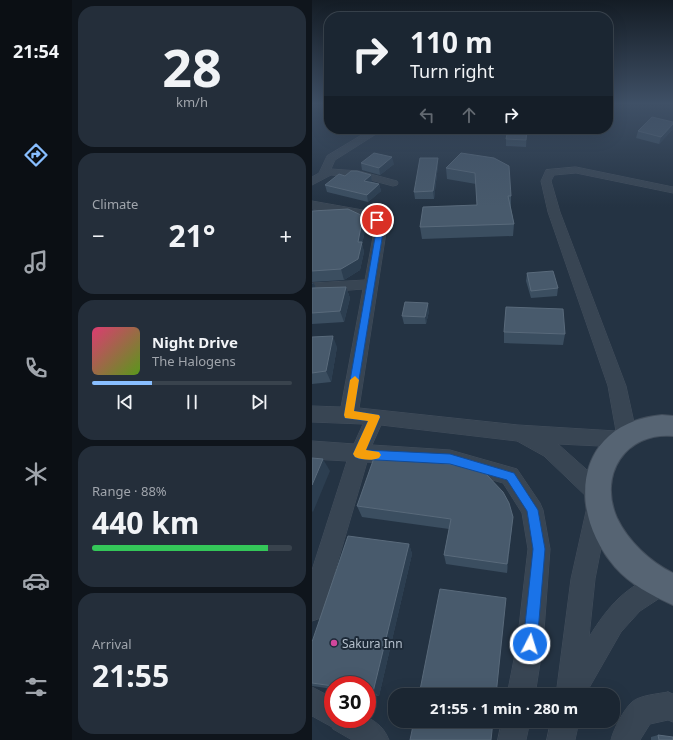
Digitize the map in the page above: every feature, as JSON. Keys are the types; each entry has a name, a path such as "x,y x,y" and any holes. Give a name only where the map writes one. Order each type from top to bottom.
{"main road":[{"path":"667,587 631,562 610,535 598,500 597,479 605,456 624,437 643,428 673,426"}],"street":[{"path":"324,174 331,158 363,139"},
{"path":"312,414 349,415 433,422 517,433 574,437 624,437 617,386 554,212 546,181 550,172 576,170 673,190"},
{"path":"312,182 329,172 359,174 393,183"},
{"path":"312,204 370,215 377,220 381,226 349,415"},
{"path":"312,288 371,284"},
{"path":"312,609 359,454 375,417"},
{"path":"517,433 551,450 598,500 583,578 571,688"},
{"path":"312,450 450,459 510,476 532,510 539,549 530,644 522,688"},
{"path":"574,688 612,623 631,602 667,587"},
{"path":"312,701 324,708"},
{"path":"625,740 626,735 642,712 668,706 673,708"},
{"path":"356,728 370,738"},
{"path":"512,740 515,728"},
{"path":"561,740 564,728"}],"building":[{"path":"506,139 526,139 526,140"},
{"path":"374,153 392,157 379,168 361,163"},
{"path":"461,153 494,158 509,166 511,196 508,196 514,224 420,227 423,207 477,205 475,173 446,168"},
{"path":"420,158 438,158 433,191 414,192"},
{"path":"351,171 371,175 364,181 379,184 367,195 325,185 339,174 345,176"},
{"path":"348,209 363,216 358,242 362,242 358,259 341,269 312,271 312,211"},
{"path":"553,271 558,288 531,291 527,273"},
{"path":"346,287 340,311 312,313 312,288"},
{"path":"405,302 428,303 425,317 402,316"},
{"path":"506,307 563,309 565,334 504,332"},
{"path":"333,336 326,371 312,373 312,337"},
{"path":"375,455 462,466 486,474 503,492 509,503 513,517 507,564 444,555 451,519 357,506"},
{"path":"312,458 323,459 312,485"},
{"path":"348,536 409,544 376,680 376,676 324,676 324,685 312,683 312,642"},
{"path":"440,589 506,598 497,688 420,688"},
{"path":"413,728 492,728 491,740 410,740"},
{"path":"658,735 673,737 673,740 659,740"}],"slow traffic":[{"path":"355,380 349,415 375,417 359,454 376,455"}],"place":[{"name":"Sakura Inn","path":"334,643"}],"route":[{"path":"377,220 381,226 349,415 375,417 359,454 450,459 510,476 532,510 539,549 530,644"}]}
